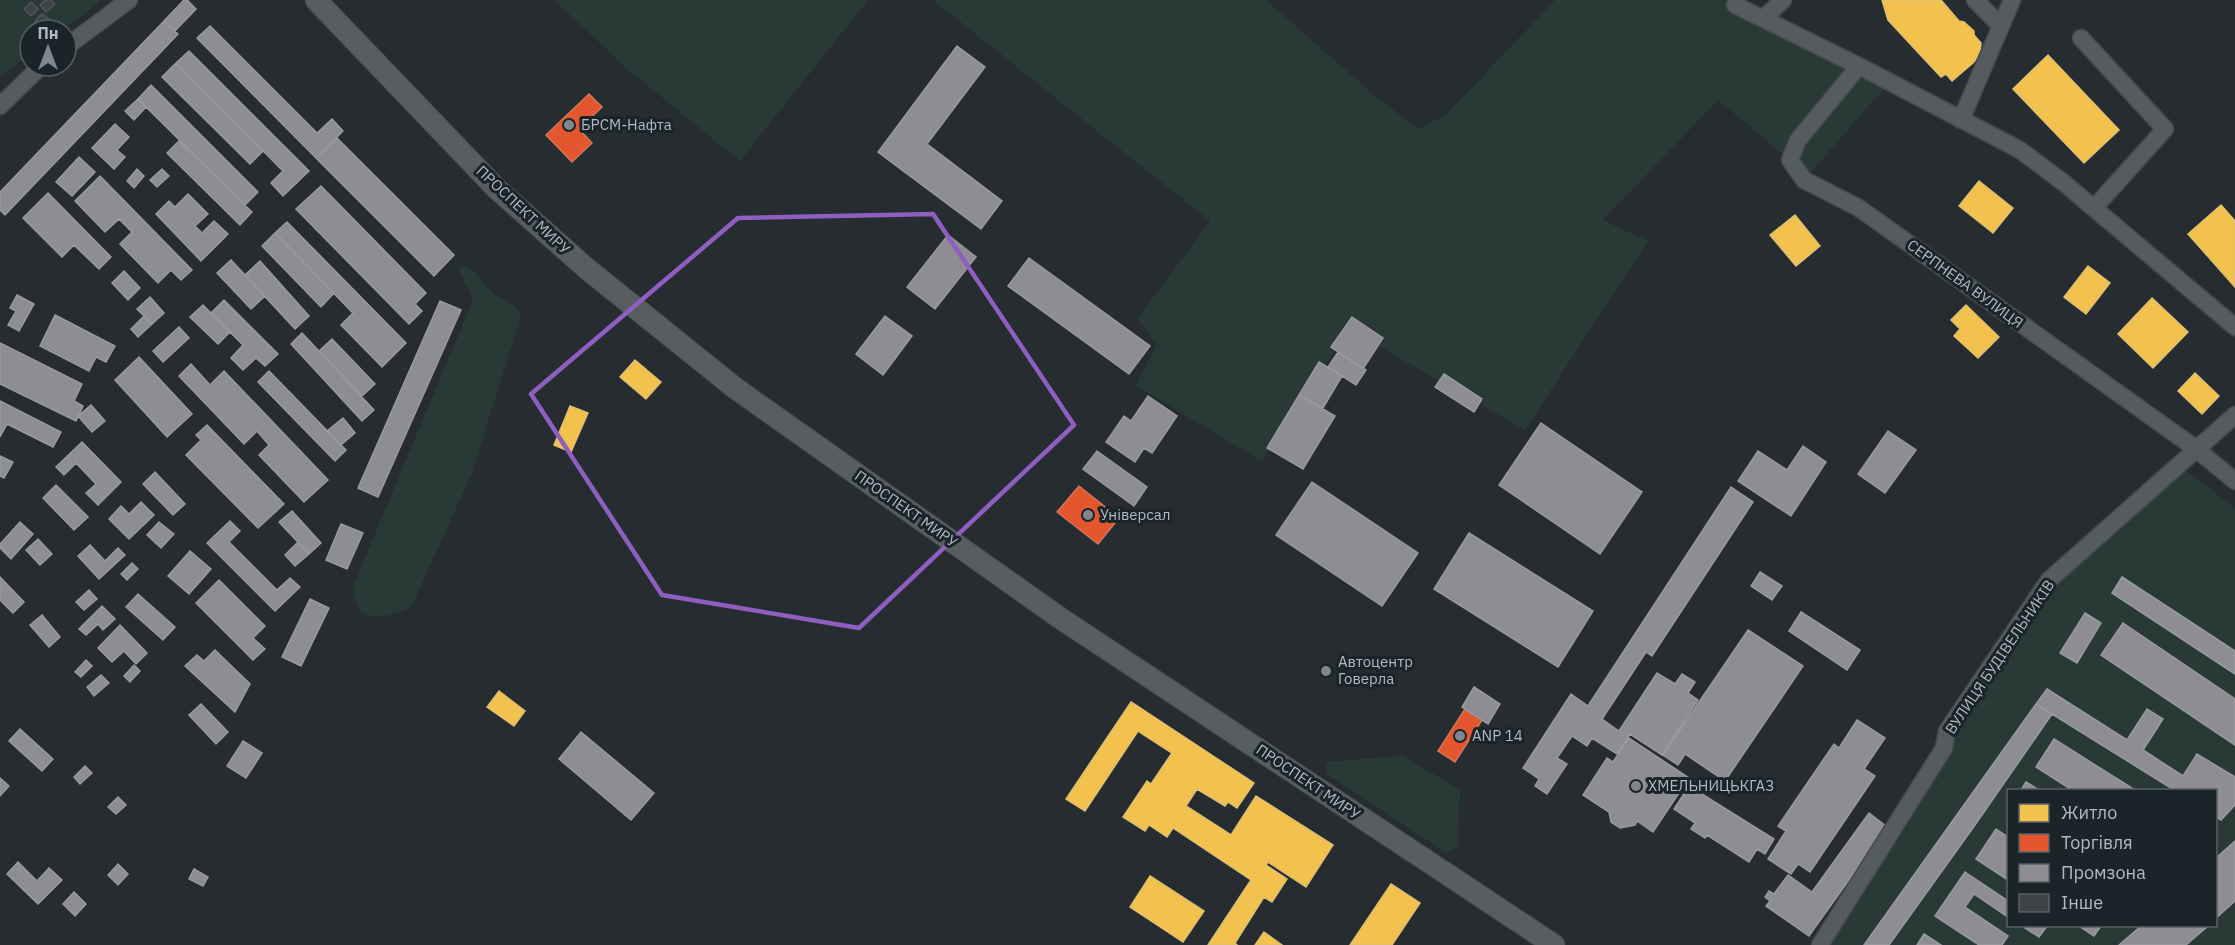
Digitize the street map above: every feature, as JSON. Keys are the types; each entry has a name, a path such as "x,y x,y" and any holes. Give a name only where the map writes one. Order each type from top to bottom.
{"main road":[{"name":"ПРОСПЕКТ МИРУ","path":"316,0 497,189 586,268 735,388 1060,618 1554,945"}],"street":[{"path":"78,38 129,0"},
{"path":"1763,19 1783,0"},
{"path":"1975,0 2001,26"},
{"path":"1961,120 2012,0"},
{"path":"1735,5 2020,150 2094,208 2235,327"},
{"path":"2081,38 2165,129 2094,208"},
{"name":"СЕРПНЕВА ВУЛИЦЯ","path":"1858,66 1798,140 1790,160 1804,180 1858,208 2195,448 2235,481"},
{"path":"0,106 29,78"},
{"name":"ВУЛИЦЯ БУДІВЕЛЬНИКІВ","path":"1820,945 1944,748 1947,731 2049,580 2195,448 2235,415"}],"highlighted area":[{"path":"933,214 1074,425 859,628 662,595 531,394 738,218"}],"shaded area":[{"path":"0,0 102,0 78,18 18,18 18,63 0,77"},
{"path":"554,0 868,0 740,161 631,72"},
{"path":"933,0 1266,0 1381,101 1419,129 1447,114 1555,0 1723,0 1889,83 1804,180 1790,160 1718,100 1603,220 1648,241 1525,430 1349,329 1262,461 1136,386 1157,344 1137,319 1210,221"},
{"path":"464,265 470,268 495,295 513,305 520,312 520,319 472,473 411,608 380,617 371,616 358,607 354,584 473,300 458,269"},
{"path":"2184,469 2235,508 2235,945 1829,945 1954,734 2055,585"},
{"path":"1403,756 1460,790 1458,847 1447,853 1326,774 1326,762"}],"building: Житло":[{"path":"1882,0 1941,0 1959,21 1964,22 1974,31 1974,35 1981,43 1980,55 1952,81 1946,74 1941,77 1888,20"},
{"path":"2048,55 2119,130 2084,163 2013,89"},
{"path":"1979,181 2013,208 1993,233 1959,206"},
{"path":"2221,205 2235,221 2235,287 2188,234"},
{"path":"1795,215 1820,246 1796,266 1770,235"},
{"path":"2088,266 2110,283 2086,314 2064,297"},
{"path":"2152,298 2188,332 2153,368 2118,334"},
{"path":"1966,305 1999,337 1978,358 1954,336 1960,329 1951,320"},
{"path":"635,360 661,382 646,399 620,377"},
{"path":"2195,373 2219,396 2202,414 2178,391"},
{"path":"570,406 588,413 571,452 554,445"},
{"path":"499,691 525,711 514,726 487,707"},
{"path":"1131,702 1254,783 1237,808 1228,802 1225,806 1197,789 1186,806 1231,835 1256,796 1333,845 1306,887 1268,862 1266,865 1287,879 1272,902 1264,897 1235,943 1237,945 1208,945 1251,880 1173,828 1167,837 1149,825 1145,831 1123,817 1147,781 1151,784 1172,753 1138,731 1085,811 1066,799"},
{"path":"1150,876 1204,911 1183,942 1130,907"},
{"path":"1391,884 1420,903 1392,945 1350,945"},
{"path":"1264,932 1282,945 1255,945"}],"building: Торгівля":[{"name":"БРСМ-Нафта","path":"589,94 602,107 579,129 592,143 572,162 546,135"},
{"path":"1079,486 1119,518 1098,544 1057,512"},
{"name":"ANP 14","path":"1465,709 1482,720 1455,762 1438,751"}],"building: Промзона":[{"path":"184,0 196,9 175,31 164,21"},
{"path":"164,21 178,34 5,215 0,210 0,192"},
{"path":"210,26 317,133 332,119 343,131 316,158 197,38"},
{"path":"957,46 985,67 927,144 1002,201 981,229 878,152"},
{"path":"189,51 309,171 283,196 271,183 283,171 176,63"},
{"path":"176,63 263,151 250,164 162,77"},
{"path":"151,85 258,192 245,205 138,99"},
{"path":"138,99 146,107 134,120 125,111"},
{"path":"115,124 129,137 117,150 125,157 114,169 92,148"},
{"path":"337,138 454,255 434,276 316,158"},
{"path":"179,141 252,212 240,225 167,153"},
{"path":"79,157 95,172 72,196 56,182"},
{"path":"137,169 144,176 134,188 127,181"},
{"path":"162,169 169,176 157,187 150,180"},
{"path":"100,176 192,270 181,280 171,270 158,283 120,244 132,232 119,219 105,232 75,201"},
{"path":"321,186 426,293 415,304 422,311 409,324 296,209"},
{"path":"48,193 111,257 99,269 74,245 62,257 23,218"},
{"path":"188,194 208,214 195,226 202,233 214,221 228,234 201,261 156,214 169,201 175,207"},
{"path":"287,222 406,343 382,367 341,325 353,313 275,233"},
{"path":"275,233 334,293 321,307 262,246"},
{"path":"948,235 976,257 935,309 907,287"},
{"path":"1029,258 1150,346 1129,374 1008,286"},
{"path":"231,260 265,296 251,309 217,273"},
{"path":"260,261 309,316 295,329 245,275"},
{"path":"124,271 140,288 128,300 112,283"},
{"path":"17,295 34,304 19,331 8,325 16,311 10,308"},
{"path":"150,297 164,313 152,324 137,309"},
{"path":"224,300 278,354 265,366 256,358 243,370 231,358 243,345 211,313"},
{"path":"440,301 461,310 378,497 358,488"},
{"path":"203,305 230,332 218,344 190,317"},
{"path":"55,315 115,346 106,362 96,357 89,371 40,346"},
{"path":"144,316 152,324 138,337 131,329"},
{"path":"885,316 912,336 883,375 856,354"},
{"path":"1352,317 1383,338 1363,369 1331,347"},
{"path":"179,327 189,338 163,362 153,351"},
{"path":"302,333 374,410 362,421 291,344"},
{"path":"332,339 375,384 362,396 319,351"},
{"path":"0,343 82,384 74,401 83,406 76,421 0,384"},
{"path":"1338,352 1366,370 1356,385 1328,367"},
{"path":"139,357 192,414 167,437 115,380"},
{"path":"1319,362 1342,376 1323,408 1299,395"},
{"path":"191,364 210,385 224,371 328,480 304,502 259,455 269,445 257,431 244,444 179,376"},
{"path":"269,371 346,450 335,461 258,382"},
{"path":"1444,374 1482,399 1474,412 1435,387"},
{"path":"1299,395 1335,416 1303,469 1267,448"},
{"path":"1148,396 1177,416 1152,453 1144,448 1135,462 1106,442 1124,416 1131,421"},
{"path":"0,401 61,432 53,447 7,424 0,437"},
{"path":"91,405 105,421 92,432 78,416"},
{"path":"343,418 355,433 341,445 327,431"},
{"path":"1541,423 1642,492 1600,554 1499,485"},
{"path":"207,425 284,504 258,528 186,455 201,440 196,435"},
{"path":"1888,431 1916,450 1885,493 1858,474"},
{"path":"82,442 121,482 98,505 86,493 96,484 76,463 64,475 56,467"},
{"path":"1803,446 1826,462 1791,516 1738,481 1758,451 1787,470"},
{"path":"1097,451 1147,487 1134,506 1083,469"},
{"path":"0,456 13,462 4,478 0,476"},
{"path":"155,472 185,504 173,515 143,484"},
{"path":"1312,482 1418,553 1382,606 1276,535"},
{"path":"56,485 88,517 74,530 43,498"},
{"path":"1731,487 1753,502 1652,656 1646,652 1602,719 1619,731 1657,673 1675,684 1682,674 1695,682 1688,693 1698,700 1662,755 1630,734 1617,754 1592,738 1587,746 1572,736 1557,758 1567,764 1547,794 1535,786 1539,779 1523,768 1571,694 1588,706"},
{"path":"141,502 154,515 129,539 109,519 121,506 129,514"},
{"path":"292,511 321,543 309,554 279,522"},
{"path":"230,521 240,531 229,542 277,590 290,578 300,587 275,611 207,543"},
{"path":"20,522 33,534 11,559 0,548 0,544"},
{"path":"159,522 174,534 161,548 147,535"},
{"path":"341,524 363,533 347,569 326,560"},
{"path":"1469,533 1593,611 1558,667 1434,589"},
{"path":"38,539 52,554 40,565 26,550"},
{"path":"298,542 309,554 295,566 285,555"},
{"path":"90,545 105,561 118,548 125,555 99,579 78,556"},
{"path":"190,551 211,569 189,594 168,576"},
{"path":"132,563 138,569 127,580 121,574"},
{"path":"1760,572 1782,586 1772,600 1751,586"},
{"path":"0,577 24,602 13,613 0,600"},
{"path":"2122,577 2235,651 2235,674 2112,593"},
{"path":"219,580 265,626 253,638 265,649 253,660 196,603"},
{"path":"89,590 97,599 84,610 76,602"},
{"path":"138,594 175,627 163,640 126,607"},
{"path":"310,599 329,608 301,666 282,657"},
{"path":"102,606 115,619 103,630 98,624 86,635 79,629"},
{"path":"1801,612 1860,650 1847,670 1789,631"},
{"path":"2085,613 2101,623 2077,663 2060,653"},
{"path":"42,615 60,637 49,647 30,625"},
{"path":"2123,623 2235,699 2235,745 2101,655"},
{"path":"120,625 147,653 136,664 124,651 112,662 98,648"},
{"path":"1748,630 1803,666 1725,781 1685,754 1678,765 1663,755"},
{"path":"215,650 250,684 235,712 185,666 197,655 204,661"},
{"path":"86,660 92,666 81,677 75,672"},
{"path":"134,665 140,671 130,682 124,676"},
{"path":"101,675 109,683 94,696 87,687"},
{"path":"1474,687 1500,704 1488,724 1462,707"},
{"path":"2047,689 2127,740 2147,709 2163,719 2143,750 2183,776 2197,754 2235,777 2235,805 2221,820 2217,818 2217,789 2172,789 2036,704"},
{"path":"201,704 228,732 216,744 189,715"},
{"path":"2036,704 2052,714 1975,825 1889,945 1864,945"},
{"path":"1857,720 1885,738 1864,769 1875,776 1810,872 1798,864 1791,874 1768,859 1786,831 1778,826 1834,744 1839,748"},
{"path":"20,729 53,759 42,771 9,741"},
{"path":"581,732 654,793 631,820 559,759"},
{"name":"ХМЕЛЬНИЦЬКГАЗ","path":"1629,738 1689,778 1653,832 1637,821 1635,825 1620,828 1611,822 1609,812 1583,795 1607,758 1613,762"},
{"path":"2054,739 2133,789 2070,789 2036,767"},
{"path":"243,741 262,753 246,778 227,766"},
{"path":"85,766 92,773 80,784 74,777"},
{"path":"0,778 9,786 0,796"},
{"path":"2026,782 2037,789 2022,789"},
{"name":"ХМЕЛЬНИЦЬКГАЗ","path":"1689,786 1774,839 1765,854 1757,849 1749,862 1707,835 1705,838 1691,829 1695,823 1674,809"},
{"path":"118,797 126,805 116,814 108,807"},
{"path":"1869,813 1887,827 1809,936 1766,906 1770,901 1765,897 1769,891 1774,894 1788,875 1812,892"},
{"path":"1996,829 2007,836 2007,879 1976,859"},
{"path":"2235,841 2235,901 2217,917 2217,857"},
{"path":"18,862 37,881 49,868 62,880 38,904 7,874"},
{"path":"118,864 128,874 118,885 108,875"},
{"path":"194,869 208,877 203,886 189,879"},
{"path":"1965,872 2007,900 2007,916 1974,894 1965,907 2008,936 2002,945 1979,945 1935,916"},
{"path":"74,892 86,904 75,916 63,904"},
{"path":"2024,927 2046,927 2039,937"},
{"path":"2080,927 2100,927 2094,936"},
{"path":"2140,927 2207,927 2186,945 2119,945"},
{"path":"1924,934 1941,945 1917,945"}],"building: Інше":[{"path":"45,0 51,0 55,4 46,12 40,5"},
{"path":"31,2 38,9 31,16 24,9"}],"place":[{"name":"БРСМ-Нафта","path":"569,125"},
{"name":"Універсал","path":"1088,515"},
{"name":"Автоцентр Говерла","path":"1326,671"},
{"name":"ANP 14","path":"1460,736"},
{"name":"ХМЕЛЬНИЦЬКГАЗ","path":"1636,786"}]}
